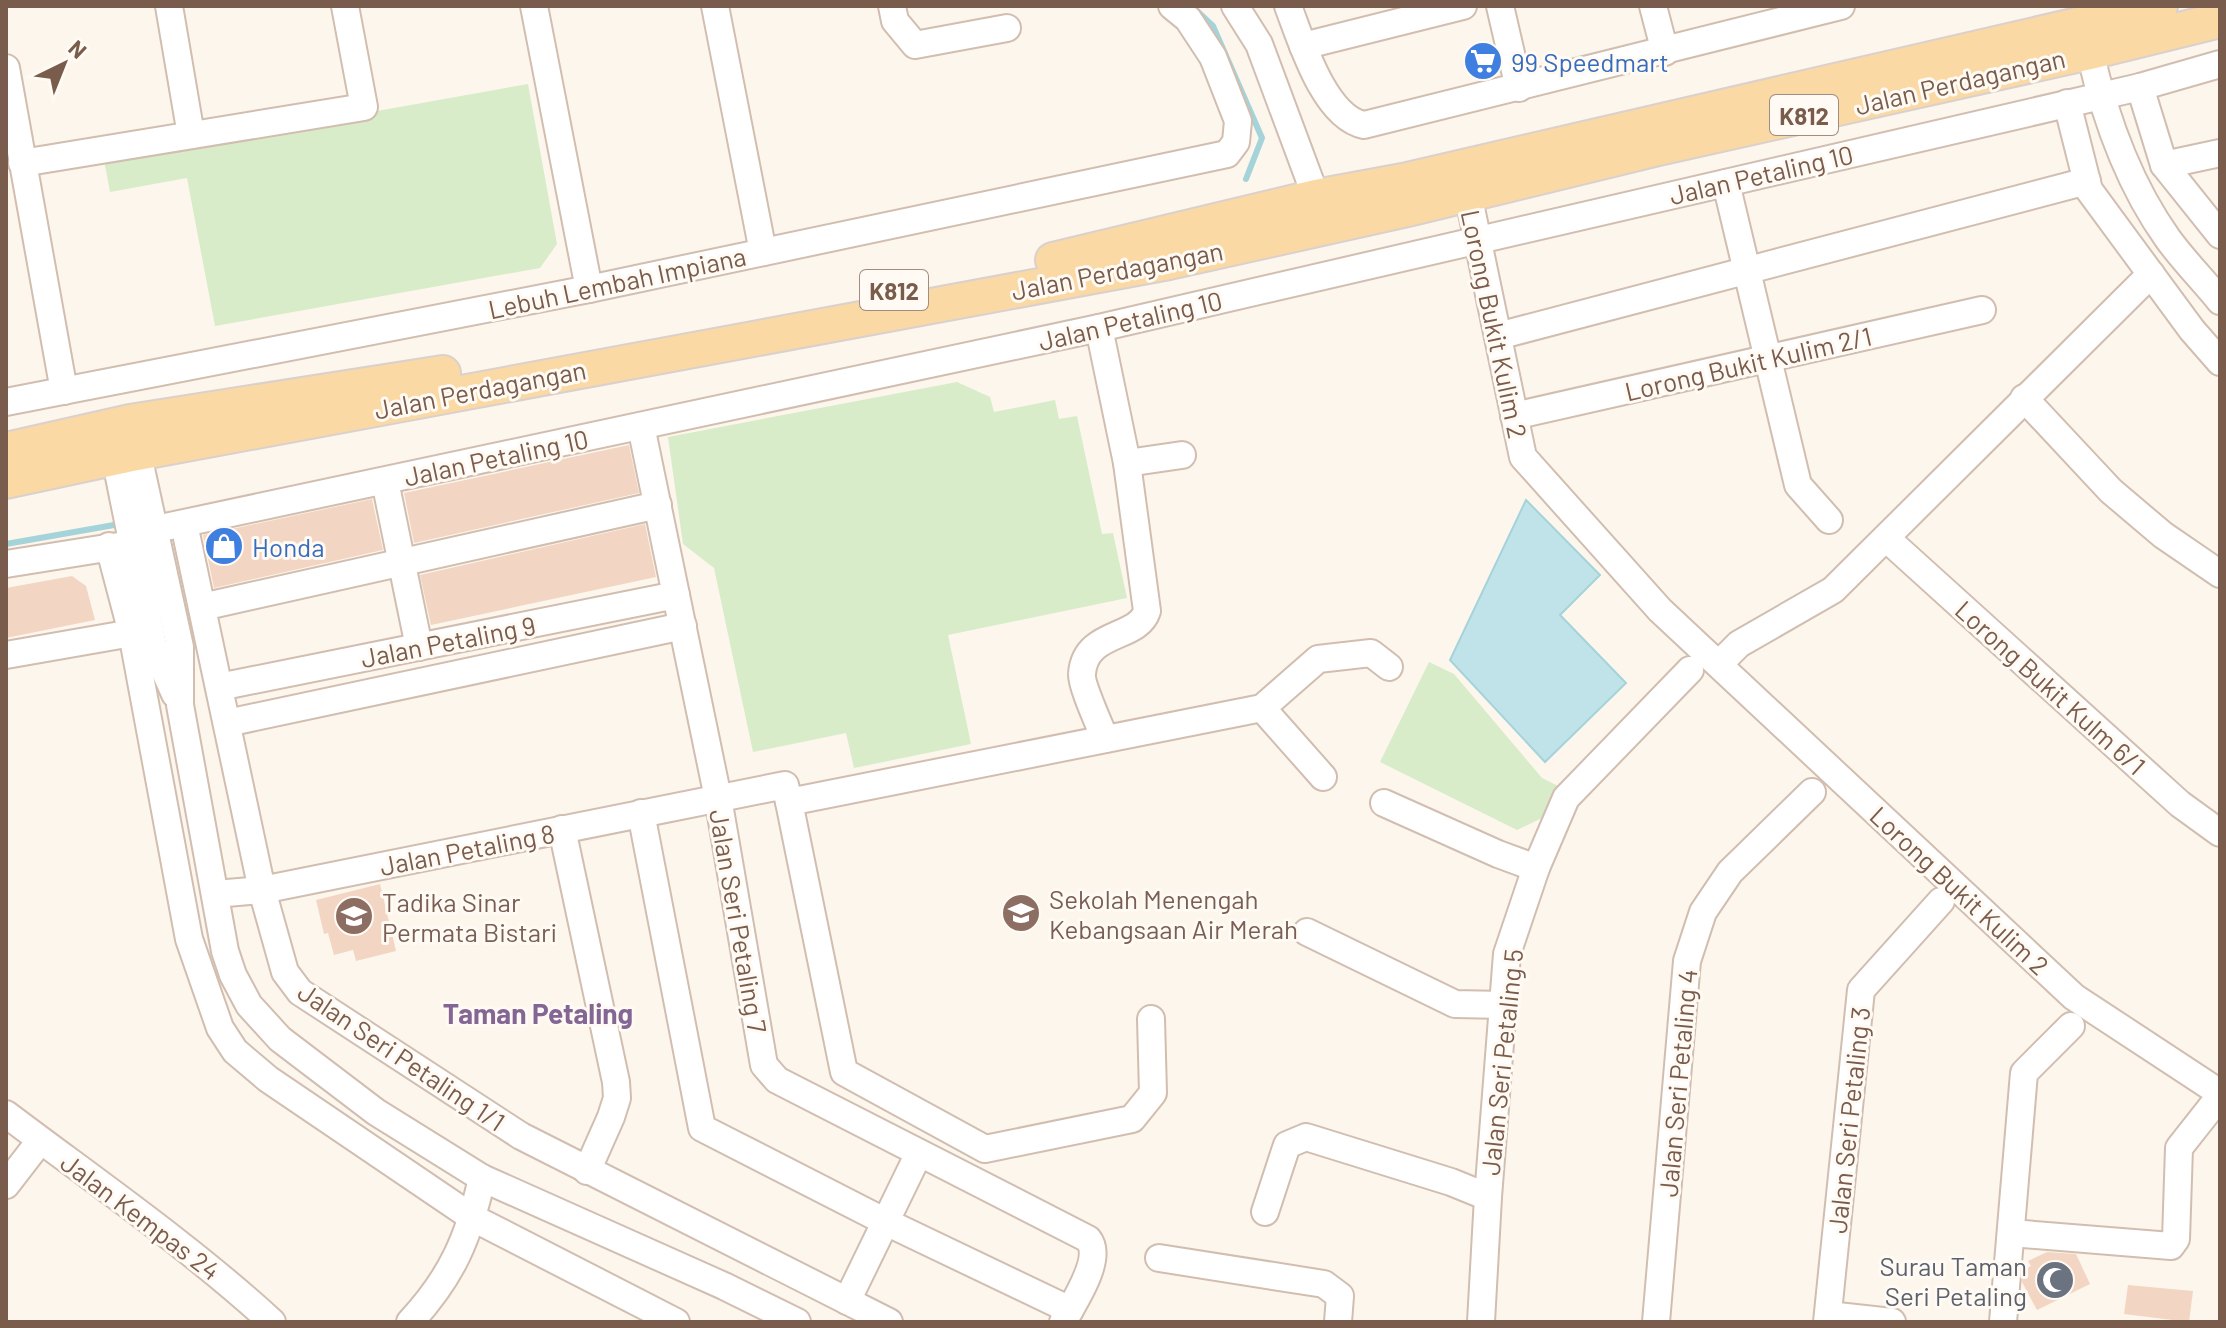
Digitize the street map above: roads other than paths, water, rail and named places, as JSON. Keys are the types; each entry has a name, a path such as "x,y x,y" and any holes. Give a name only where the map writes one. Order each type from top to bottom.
{"main road":[{"name":"Jalan Perdagangan","path":"6,481 123,440 468,369 1055,260 1316,197 1403,181 2160,6"},
{"name":"Jalan Perdagangan","path":"6,450 123,440 1169,262 2220,20"}],"street":[{"path":"169,6 191,135"},
{"path":"22,163 364,107 345,6"},
{"path":"534,6 589,289"},
{"path":"715,6 763,252"},
{"path":"892,6 895,21 915,45 1007,28"},
{"name":"Lebuh Lembah Impiana","path":"6,402 589,289 1227,154 1236,142 1238,121 1213,57 1188,19 1172,6"},
{"path":"1235,6 1259,44 1316,197"},
{"path":"1288,6 1327,96 1341,114 1353,123 1364,125 1841,6"},
{"path":"1303,46 1463,6"},
{"path":"1500,6 1519,88"},
{"path":"1653,6 1665,52"},
{"path":"2090,52 2100,96 2121,157 2168,238 2220,301"},
{"name":"Jalan Petaling 10","path":"6,564 133,540 184,524 1099,328 2140,87 2220,64"},
{"path":"6,68 64,391"},
{"path":"2140,87 2164,165 2220,235"},
{"path":"2067,103 2089,190 2192,330 2220,362"},
{"path":"2164,165 2220,153"},
{"path":"1498,336 2087,181"},
{"path":"1726,183 1798,485 1829,520"},
{"name":"Lorong Bukit Kulim 2","path":"1468,194 1523,457 1660,610 2074,997 2220,1095"},
{"path":"1719,664 1739,644 1833,590 2151,274"},
{"name":"Lorong Bukit Kulim 2/1","path":"1514,416 1982,310"},
{"path":"1099,328 1127,463 1147,611 1138,624 1098,643 1087,657 1082,675 1105,739"},
{"path":"2024,398 2111,491 2163,535 2220,574"},
{"name":"Jalan Seri Petaling 7","path":"641,426 718,798 764,1065 777,1080 1088,1239 1094,1252 1092,1264 1066,1316"},
{"path":"123,440 133,540 132,633 189,939 220,1028 235,1051 268,1079 473,1218 632,1312 676,1322"},
{"path":"1127,463 1182,455"},
{"path":"385,481 419,647"},
{"path":"202,607 658,505"},
{"name":"Jalan Seri Petaling 1/1","path":"184,524 262,890 285,972 300,992 521,1136 889,1322"},
{"name":"Lorong Bukit Kulm 6/1","path":"1886,538 2180,804 2220,833"},
{"path":"133,540 180,647 180,705 225,951 233,975 249,1005 280,1039 376,1112 482,1178 797,1322"},
{"name":"Jalan Petaling 9","path":"219,687 676,595"},
{"path":"227,723 683,626"},
{"path":"6,655 132,633"},
{"path":"1151,1019 1153,1093 1132,1119 985,1149 844,1072 789,802 1262,708 1318,659 1371,653 1389,667"},
{"name":"Jalan Seri Petaling 5","path":"1481,1322 1507,954 1536,868 1566,798 1690,670"},
{"path":"1262,708 1323,777"},
{"name":"Jalan Petaling 8","path":"215,894 262,890 785,785 789,802"},
{"name":"Jalan Seri Petaling 4","path":"1656,1322 1687,961 1703,912 1730,872 1812,792"},
{"path":"1384,803 1536,868"},
{"path":"641,813 702,1128 1066,1316"},
{"path":"562,829 616,1082 617,1098 587,1171"},
{"name":"Jalan Seri Petaling 3","path":"1828,1318 1861,990 1941,901"},
{"path":"1307,932 1455,1004 1504,1005"},
{"path":"2003,1322 2024,1073 2071,1026"},
{"path":"2011,1233 2171,1246 2176,1239 2179,1148 2220,1095"},
{"name":"Jalan Kempas 24","path":"6,1114 158,1228 272,1322"},
{"path":"1265,1212 1287,1145 1306,1137 1451,1182 1488,1197"},
{"path":"6,1185 40,1141"},
{"path":"847,1301 919,1153"},
{"path":"410,1322 442,1285 461,1251 473,1218 482,1178"},
{"path":"1159,1258 1324,1284 1340,1296 1338,1322"},
{"path":"1828,1318 1892,1322"}],"water":[{"path":"1526,500 1600,575 1560,615 1626,683 1545,762 1450,660"}],"waterway":[{"path":"1197,11 1213,26 1262,138 1246,179"},
{"path":"6,544 114,525"}],"place":[{"name":"99 Speedmart","path":"1483,61"},
{"name":"Honda","path":"224,546"},
{"name":"Sekolah Menengah Kebangsaan Air Merah","path":"1021,913"},
{"name":"Tadika Sinar Permata Bistari","path":"354,916"},
{"name":"Surau Taman Seri Petaling","path":"2055,1280"}],"district":[{"name":"Taman Petaling","path":"538,1013"}]}
